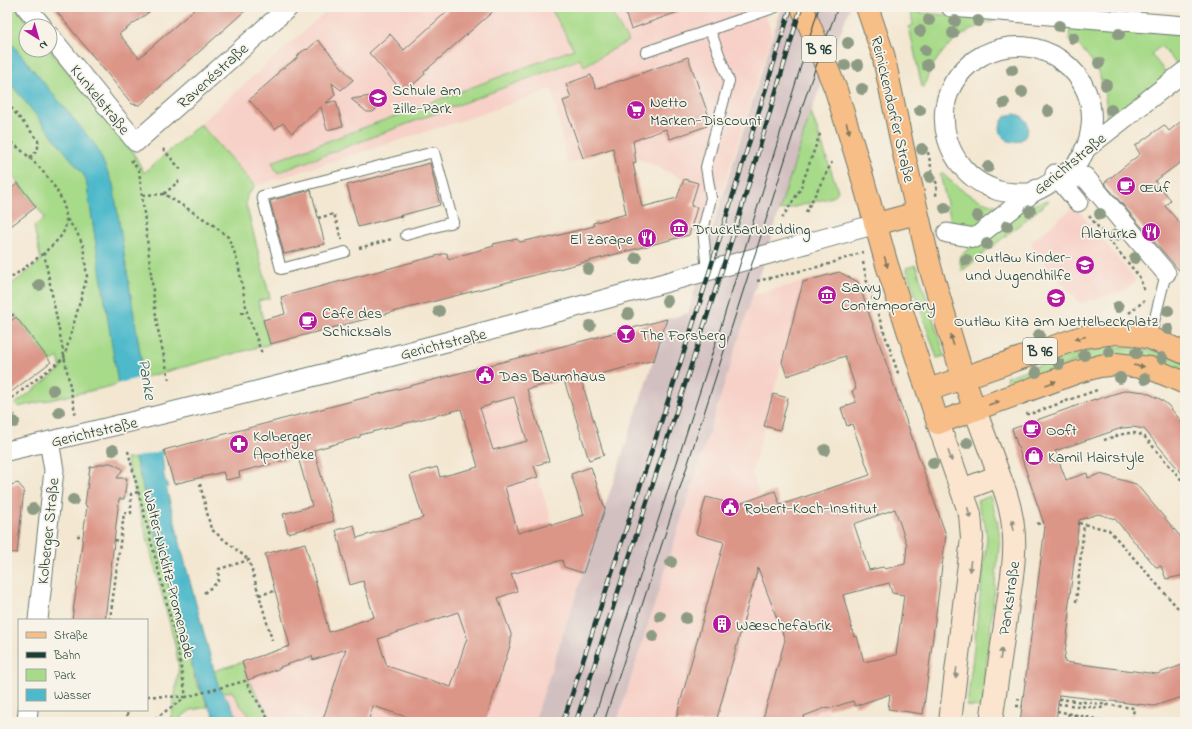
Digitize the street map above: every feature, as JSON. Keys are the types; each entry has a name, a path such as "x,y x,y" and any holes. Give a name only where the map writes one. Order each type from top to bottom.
{"main road":[{"name":"B 96","path":"802,7 836,90 887,265 938,423 1078,372 1100,366 1116,364 1150,368 1185,383"},
{"name":"Reinickendorfer Straße","path":"867,7 883,54 930,267 974,410"},
{"path":"876,224 917,213"},
{"name":"B 96","path":"928,390 1082,336 1116,333 1132,334 1150,338 1185,353"},
{"name":"Pankstraße","path":"974,410 1000,476 1010,507 1015,534 1014,554 991,722"},
{"path":"938,423 970,514 972,538 950,722"},
{"path":"962,490 1000,476"}],"street":[{"path":"26,7 35,18"},
{"name":"Ravenéstraße","path":"136,142 289,7"},
{"path":"951,7 1185,26"},
{"path":"1015,45 1039,48 1057,56 1077,74 1089,97 1092,123 1088,143 1078,163 1057,176 1033,192 1000,192 979,183 962,169 948,145 944,119 948,94 958,76 974,60 994,49 1015,45"},
{"name":"Kunkelstraße","path":"58,46 136,142"},
{"name":"Gerichtstraße","path":"1085,149 1185,71"},
{"path":"1057,176 1078,202"},
{"path":"1057,176 1085,176 1166,273"},
{"name":"Gerichtstraße","path":"947,234 976,238 1033,192"},
{"name":"Gerichtstraße","path":"7,451 158,416 485,332 876,224"},
{"name":"Kolberger Straße","path":"38,619 54,470 49,441"},
{"path":"26,722 28,711"}],"lane":[{"path":"646,52 776,7"},
{"path":"706,271 702,230 711,198 706,167 729,81 710,30"},
{"path":"345,252 281,269 262,196 434,152 453,222 406,235"},
{"path":"1150,338 1166,273"}],"path":[{"path":"7,103 38,140 39,147 30,157"},
{"path":"782,218 800,190 821,131"},
{"path":"7,139 30,157 43,171 61,198 66,218 76,231 83,245 87,277 64,358 7,402"},
{"path":"7,146 12,142"},
{"path":"163,149 182,172"},
{"path":"930,159 937,184 936,197"},
{"path":"806,212 832,162"},
{"path":"139,170 156,325 169,379"},
{"path":"164,194 178,182"},
{"path":"142,195 164,194 212,224 228,237 238,263 247,312 262,354"},
{"path":"1078,202 1139,276 1145,292 1145,300 1125,315"},
{"path":"318,218 334,214 345,252 406,235 400,215"},
{"path":"7,281 44,253 63,233 66,218"},
{"path":"44,253 77,422"},
{"path":"757,281 826,265 839,260"},
{"path":"241,313 247,312"},
{"path":"7,320 14,314"},
{"path":"1024,414 1030,414 1102,388"},
{"path":"7,405 15,415"},
{"path":"1104,440 1128,433 1138,433 1144,436 1185,484"},
{"name":"Walter-Nicklitz-Promenade","path":"128,452 176,639 186,697"},
{"path":"1171,468 1174,465"},
{"path":"200,484 211,529 249,560 272,640"},
{"path":"110,619 124,514 131,513 132,494 138,492"},
{"path":"1037,524 1044,522"},
{"path":"1079,523 1109,530 1178,608"},
{"path":"1076,602 1084,524"},
{"path":"77,536 82,536"},
{"path":"114,540 120,541"},
{"path":"204,592 218,582 219,569 249,560"},
{"path":"259,595 275,591"},
{"path":"150,722 186,697 245,681 270,722"},
{"path":"148,696 186,697"},
{"path":"1017,699 1023,700"},
{"path":"1059,699 1134,708 1132,722"},
{"path":"1058,704 1101,708 1107,705"},
{"path":"1016,706 1023,706"},
{"path":"126,722 128,711"},
{"path":"1057,711 1111,722"},
{"path":"1067,722 1069,713"},
{"path":"1074,714 1078,722"}],"shaded area":[{"name":"Schule am Zille-Park","path":"331,7 623,7 631,29 693,7 763,7 772,34 710,229 690,235 687,221 698,183 684,179 635,157 616,160 613,148 567,164 552,89 479,115 255,186 200,124"},
{"path":"782,7 850,7 811,112 617,722 534,722 667,319 688,313 717,214"},
{"name":"Outlaw Kinder- und Jugendhilfe","path":"1075,206 1136,281 1124,291 1081,303 1078,302 1033,250 1031,242"},
{"path":"803,282 752,473 828,709 830,722 617,722 753,295"},
{"path":"504,361 561,553 593,543 534,722 246,722 237,715 221,691 215,671 510,571 451,375"}],"green space":[{"path":"7,7 16,7 25,18 18,18 18,58 57,58 131,148 144,173 200,124 255,186 247,195 246,204 270,298 258,301 270,344 112,386 18,407 15,404 61,369 58,357 51,362 13,312 7,316 7,288 41,261 34,226 45,218 10,172 7,174"},
{"path":"550,7 608,7 628,41 584,66 580,59 277,173 272,162 574,49"},
{"path":"911,12 993,19 993,22 970,30 950,45 934,64 924,87 922,87 909,27 913,25"},
{"path":"1070,24 1185,34 1185,62 1179,67 1161,46 1151,54 1168,75 1106,125 1106,102 1102,82 1093,63 1086,54 1078,45 1077,46 1069,40"},
{"path":"811,112 838,191 835,195 829,198 779,211"},
{"path":"942,173 971,196 988,203 1006,207 973,233 965,224 954,234 940,174"},
{"path":"1048,200 1049,201 962,271 959,257 1023,205 1032,205"},
{"path":"916,265 945,356 937,358 906,268"},
{"path":"1121,347 1154,351 1185,362 1185,372 1074,362 1008,385 1006,377 1048,362 1091,350"},
{"path":"135,458 182,636 184,633 195,680 200,690 210,687 205,674 242,662 248,680 274,722 255,722 241,706 232,691 204,697 208,707 191,710 181,717 181,722 171,722 179,667 174,640 126,459"},
{"path":"990,496 997,520 1000,538 982,707 967,706 987,538 985,524 977,501"}],"water":[{"path":"7,38 18,51 18,58 23,58 96,146 113,184 144,377 162,450 164,477 168,487 166,487 218,685 237,715 246,722 218,722 209,707 195,676 135,458 118,384 86,180 83,174 7,79"},
{"path":"1014,114 1024,118 1028,128 1024,138 1014,142 1004,138 1000,128 1004,118"}],"pier":[{"path":"146,376 164,450 133,458 116,384"}],"building":[{"path":"53,7 156,7 119,34 139,58 197,7 249,7 140,105 132,104"},
{"path":"452,7 498,7 424,72 425,74 404,93 369,53 390,34 404,50"},
{"path":"623,7 686,7 686,9 631,29"},
{"path":"318,40 353,80 341,90 332,83 335,95 326,103 336,101 343,126 327,130 321,107 292,133 283,123 275,129 249,100 275,77 279,71"},
{"path":"688,57 708,114 707,126 670,139 666,129 633,141 636,162 633,163 642,207 677,198 684,179 698,183 691,206 697,207 689,235 270,344 263,320 285,314 281,297 447,253 448,259 494,246 493,244 517,239 520,242 543,237 544,239 594,226 593,223 626,214 613,148 583,158 563,101 571,98 566,84 591,75 596,89"},
{"path":"378,95 378,107 373,112 367,112 351,99"},
{"path":"1185,118 1185,159 1155,181 1171,200 1165,206 1185,229 1185,277 1104,183 1140,154 1135,146 1164,125 1169,131"},
{"path":"430,163 440,205 358,227 347,185"},
{"path":"18,183 36,207 7,229 7,192"},
{"path":"311,190 325,244 284,254 270,201"},
{"path":"839,272 858,282 946,535 923,714 888,709 890,694 855,706 853,701 828,709 828,707 804,716 802,722 762,722 785,640 758,568 716,722 675,722 724,542 696,534 706,497 737,505 775,491 780,505 870,475 852,424 847,426 841,408 856,402 852,391 856,389 845,356 787,376 782,362 803,282","holes":["895,509 907,545 905,564 885,569 883,567 869,570 854,524","889,583 892,593 904,595 896,655 864,662 857,636 854,637 843,595"]},
{"path":"16,317 51,362 7,395 7,324"},
{"path":"667,319 654,360 581,379 604,455 589,460 564,380 527,389 549,461 534,466 538,477 505,487 518,533 552,523 552,525 584,515 571,474 591,467 605,509 583,573 564,567 562,560 511,574 517,591 498,598 511,634 511,643 485,722 422,722 373,706 368,722 322,722 346,649 313,660 312,656 248,680 242,662 290,646 265,554 305,543 329,632 374,617 363,581 350,585 336,530 354,525 357,538 423,518 410,475 437,467 440,477 478,467 461,409 360,435 360,437 314,450 334,521 288,533 283,514 312,506 298,457 239,472 240,477 226,480 223,472 174,484 164,450","holes":["514,397 527,441 493,450 480,408 490,405 491,403","458,612 467,638 451,687 387,666 378,639"]},
{"path":"1128,390 1145,392 1160,399 1168,405 1185,426 1185,477 1144,429 1133,427 1122,428 1055,451 1066,480 1087,473 1088,478 1100,474 1136,484 1185,542 1185,575 1166,579 1161,566 1156,567 1115,519 1098,514 1079,520 1068,611 1070,612 1064,662 1157,674 1185,664 1185,696 1154,706 1059,695 1056,722 1020,722 1045,527 1012,429 1095,399"},
{"path":"773,394 788,398 780,430 764,426"},
{"path":"111,463 123,469 117,478 127,478 124,499 119,499 105,619 72,619 87,506 85,505 90,467"},
{"path":"18,483 24,490 17,553 7,552 7,486"}],"tram line":[{"path":"593,722 722,323 819,7"},
{"path":"604,722 802,108 838,7"}],"railway":[{"path":"563,722 696,315 791,7"},
{"path":"576,722 739,217 801,7"}],"place":[{"name":"Schule am Zille-Park","path":"378,98"},
{"name":"Netto Marken-Discount","path":"636,110"},
{"name":"Œuf","path":"1126,186"},
{"name":"DruckbarWedding","path":"679,228"},
{"name":"Alaturka","path":"1151,232"},
{"name":"El Zarape","path":"647,238"},
{"name":"Outlaw Kinder- und Jugendhilfe","path":"1085,265"},
{"name":"Savvy Contemporary","path":"827,295"},
{"name":"Outlaw Kita am Nettelbeckplatz","path":"1056,298"},
{"name":"Cafe des Schicksals","path":"308,321"},
{"name":"The Forsberg","path":"626,334"},
{"name":"Das Baumhaus","path":"485,375"},
{"name":"Ooft","path":"1032,429"},
{"name":"Kolberger Apotheke","path":"239,444"},
{"name":"Kamil Hairstyle","path":"1034,456"},
{"name":"Robert-Koch-Institut","path":"730,507"},
{"name":"Wæschefabrik","path":"722,624"}],"water label":[{"name":"Panke","path":"148,379"}]}
